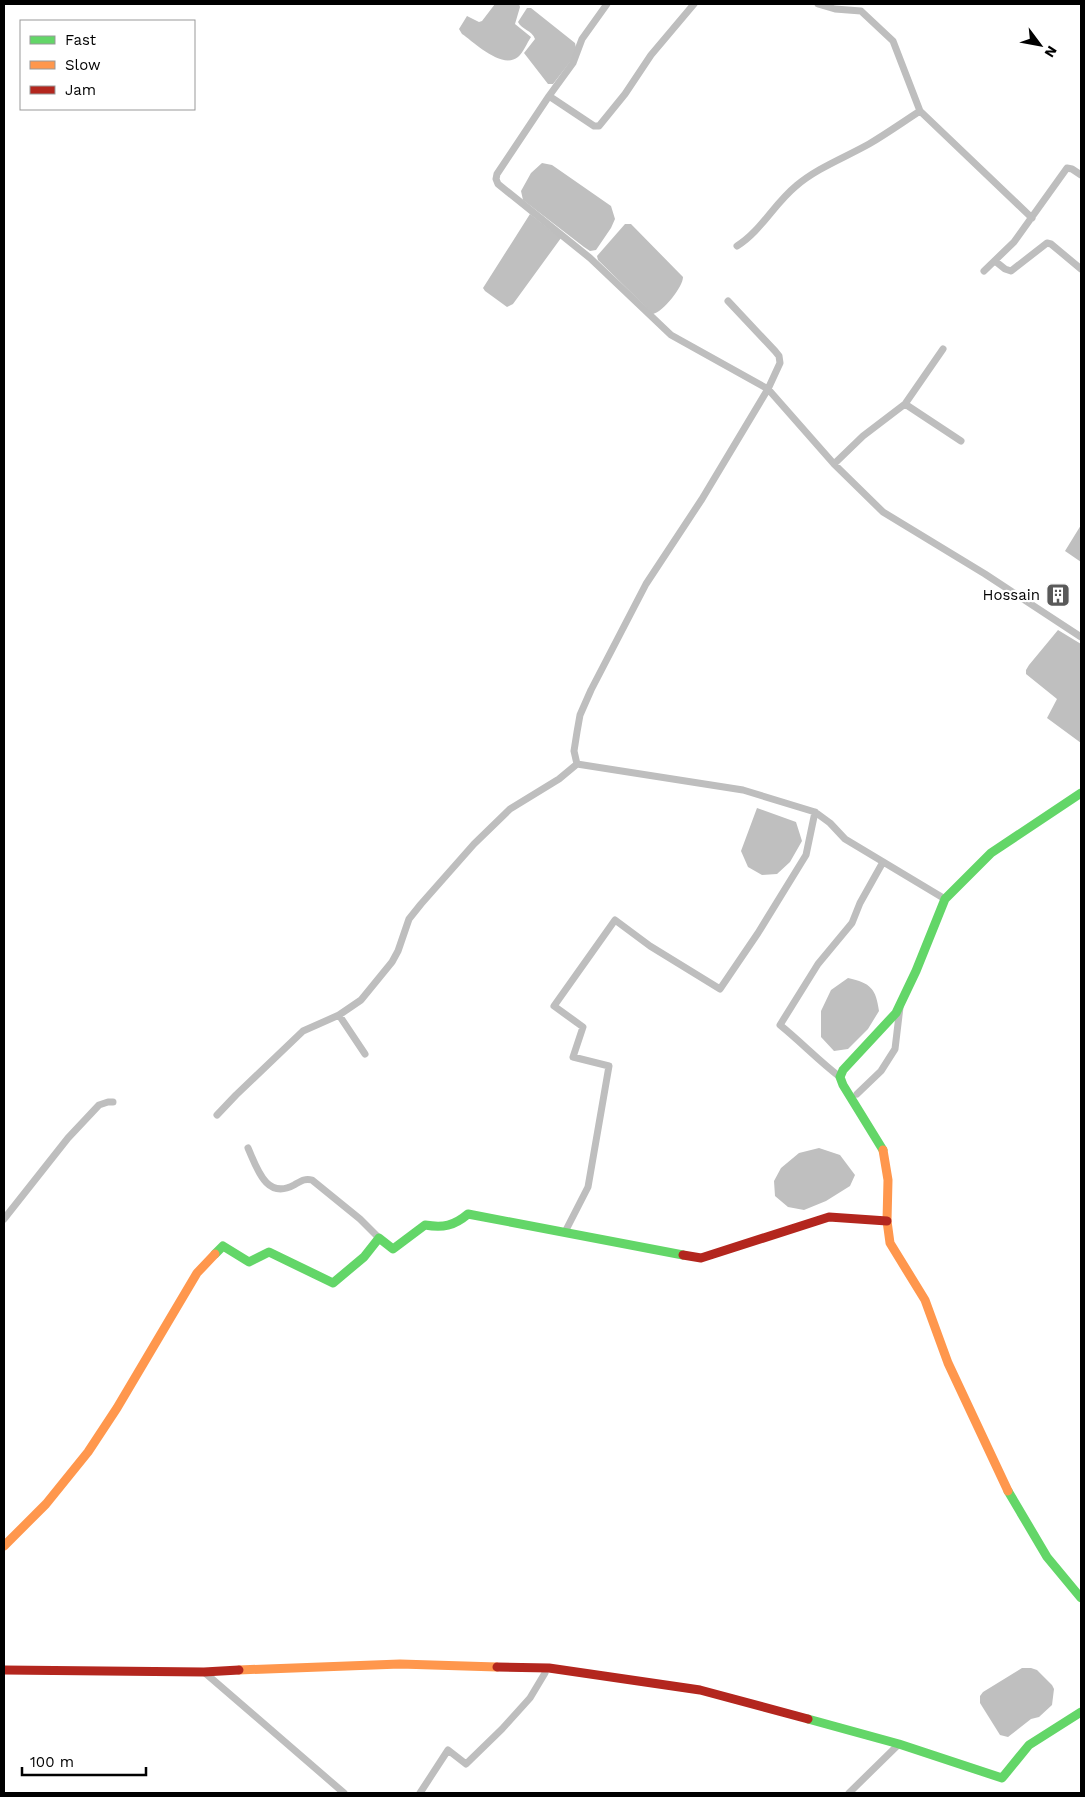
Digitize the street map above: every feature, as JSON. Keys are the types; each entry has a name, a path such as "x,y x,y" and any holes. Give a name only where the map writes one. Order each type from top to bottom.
{"street":[{"path":"607,4 582,39 574,63 549,96 497,174 498,184 590,258 671,335 768,389 834,464 883,512 985,574 1081,637"},
{"path":"549,96 594,126 599,126 626,94 651,55 694,4"},
{"path":"818,4 835,9 861,11 893,41 920,111 1032,218"},
{"path":"861,11 866,4"},
{"path":"736,246 749,238 788,194 803,181 835,161 869,144 920,111"},
{"path":"984,271 1014,242 1067,168 1081,175"},
{"path":"995,261 1011,271 1047,243 1051,244 1081,269"},
{"path":"576,764 574,751 580,714 590,690 646,584 702,499 768,389 780,363 779,356 728,301"},
{"path":"834,464 863,436 905,404 943,349"},
{"path":"905,404 961,440"},
{"path":"217,1115 303,1031 339,1015 361,1000 392,962 409,919 474,844 510,809 546,788 576,764 743,790 815,812 830,823 845,839 945,899"},
{"path":"840,1077 843,1070 896,1013 916,971 945,899 991,853 1081,792"},
{"path":"566,1230 588,1187 609,1066 573,1057 583,1027 554,1006 615,920 650,946 720,989 758,933 806,856 815,812"},
{"path":"883,862 860,903 852,924 818,964 780,1025 796,1038 804,1048 840,1077 843,1085 883,1149 888,1180 887,1221 890,1243 925,1300 948,1363 1012,1499 1047,1557 1081,1598"},
{"path":"857,1094 881,1071 895,1049 900,1004"},
{"path":"339,1015 364,1054"},
{"path":"4,1219 68,1138 99,1105 113,1102"},
{"path":"248,1148 259,1175 272,1186 278,1189 286,1189 304,1180 312,1180 360,1219 393,1250 425,1225 445,1229 456,1225 468,1214 701,1258 829,1216 887,1221"},
{"path":"4,1546 46,1504 88,1452 117,1408 197,1273 223,1246 249,1262 268,1252 333,1283 364,1257 380,1238"},
{"path":"4,1670 204,1672 400,1664 549,1668 700,1690 899,1744 1002,1778 1029,1745 1081,1712"},
{"path":"204,1672 344,1793"},
{"path":"420,1793 448,1750 466,1764 530,1698 544,1673"},
{"path":"850,1793 899,1744"}],"shaded area":[{"path":"495,4 519,4 520,7 515,24 531,37 520,55 511,60 496,58 462,34 459,29 467,16 479,22 482,21"},
{"path":"527,8 531,8 575,43 577,53 553,84 548,84 524,53 535,39 518,22"},
{"path":"542,163 552,165 611,206 615,219 596,250 590,251 584,247 523,200 521,191 531,173"},
{"path":"530,214 561,238 513,304 507,307 483,288"},
{"path":"625,224 631,224 683,277 680,287 672,298 662,309 653,314 598,260 597,256"},
{"path":"1081,525 1081,562 1065,551"},
{"path":"1058,630 1081,644 1081,743 1047,718 1057,699 1026,674 1029,665"},
{"path":"757,808 796,822 802,841 790,862 777,874 762,875 748,867 741,851"},
{"path":"848,978 862,982 871,988 876,997 879,1011 868,1029 848,1049 834,1051 821,1037 821,1011 831,990"},
{"path":"819,1148 840,1155 855,1175 850,1186 826,1201 804,1210 788,1207 775,1196 774,1181 781,1168 799,1153"},
{"path":"1022,1668 1037,1670 1052,1685 1054,1689 1052,1705 1039,1717 1031,1719 1008,1737 1000,1735 980,1703 980,1696 983,1692"}],"traffic: fast":[{"path":"883,1150 843,1085 840,1077 843,1070 896,1013 916,971 945,899 991,853 1081,793"},
{"path":"215,1254 223,1246 249,1262 269,1252 333,1283 364,1257 379,1238 393,1249 425,1225 448,1225 468,1214 683,1255"},
{"path":"1008,1491 1047,1557 1081,1598"},
{"path":"808,1719 899,1744 1002,1778 1029,1745 1081,1712"}],"traffic: slow":[{"path":"883,1150 888,1180 887,1221 890,1243 925,1300 948,1363 1008,1491"},
{"path":"4,1546 46,1504 88,1452 117,1408 197,1273 215,1254"},
{"path":"239,1670 400,1664 497,1667"}],"traffic: jam":[{"path":"683,1255 701,1258 829,1217 887,1221"},
{"path":"497,1667 549,1668 700,1690 808,1719"},
{"path":"4,1670 204,1672 239,1670"}],"place":[{"name":"Hossain","path":"1058,595"}]}
